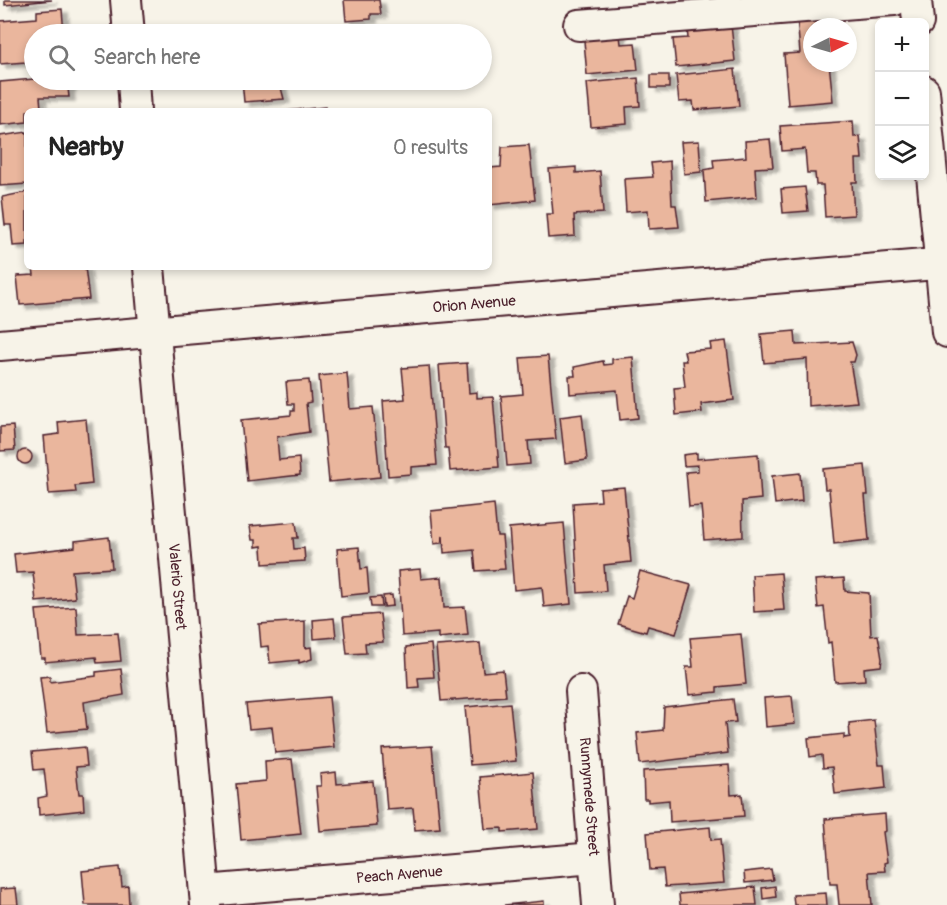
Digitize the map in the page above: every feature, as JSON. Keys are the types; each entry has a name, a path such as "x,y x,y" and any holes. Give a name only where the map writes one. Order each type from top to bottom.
{"street":[{"path":"126,0 128,24"},
{"path":"579,25 894,0"},
{"path":"916,0 918,18"},
{"path":"134,90 135,108"},
{"path":"928,126 944,263 947,332"},
{"name":"Orion Avenue","path":"0,345 944,263"},
{"name":"Valerio Street","path":"149,270 205,898"},
{"name":"Runnymede Street","path":"581,691 598,905"},
{"name":"Peach Avenue","path":"205,898 594,858"}],"building":[{"path":"5,0 52,0 5,5"},
{"path":"344,0 379,0 381,14 371,14 371,19 346,21"},
{"path":"62,9 63,24 24,24 24,62 0,64 0,21 37,18 37,11"},
{"path":"825,14 825,18 803,18 803,72 830,72 833,101 788,105 784,54 800,53 797,17"},
{"path":"731,25 735,61 676,67 673,39 688,38 687,29"},
{"path":"619,27 621,44 635,43 638,70 587,75 583,30"},
{"path":"735,69 739,106 694,110 693,101 679,102 676,75"},
{"path":"651,75 669,75 669,88 651,88"},
{"path":"638,78 640,106 626,107 627,124 591,127 587,83"},
{"path":"24,80 24,90 68,90 69,97 40,97 41,108 24,108 24,122 0,125 0,82"},
{"path":"243,90 282,90 284,99 244,102"},
{"path":"853,121 854,137 860,136 862,159 856,159 857,182 852,182 854,215 825,217 823,185 816,185 815,173 807,173 805,149 782,151 780,126"},
{"path":"24,132 24,184 0,186 0,136"},
{"path":"770,139 773,167 755,168 757,197 706,202 704,170 714,168 713,160 746,157 745,141"},
{"path":"699,141 701,172 684,174 681,142"},
{"path":"529,145 535,200 492,205 492,168 501,167 502,147"},
{"path":"670,161 672,205 676,205 679,227 649,229 648,210 626,212 624,179 653,177 651,163"},
{"path":"576,167 576,173 600,171 603,213 574,215 575,236 548,238 546,214 553,214 549,169"},
{"path":"805,187 808,211 783,213 781,189"},
{"path":"24,193 24,245 13,246 11,225 5,225 2,197"},
{"path":"33,270 85,270 89,299 20,305 17,276 34,275"},
{"path":"795,331 796,345 852,342 856,355 854,362 850,362 857,402 808,406 807,359 764,363 761,334"},
{"path":"726,341 734,400 701,404 702,412 676,415 674,388 685,387 682,361 686,361 684,351 711,349 710,343"},
{"path":"548,356 556,439 528,441 530,464 507,466 501,396 523,394 520,358"},
{"path":"633,357 638,418 620,420 617,390 570,394 569,376 575,376 574,367 603,361 604,365 612,364 612,359"},
{"path":"467,363 469,393 477,392 477,398 493,397 499,467 450,471 448,448 445,448 439,365"},
{"path":"429,366 437,465 411,467 411,474 388,476 383,401 405,399 402,368"},
{"path":"347,373 350,409 373,407 380,477 329,482 319,376"},
{"path":"309,380 311,402 306,403 309,432 277,437 279,460 299,458 300,475 247,481 241,420 291,415 291,411 294,411 294,404 288,404 286,382"},
{"path":"582,414 587,460 565,463 560,417"},
{"path":"86,419 92,484 75,486 76,492 49,494 44,436 59,434 58,422"},
{"path":"13,426 15,450 0,451 0,427"},
{"path":"22,450 28,450 32,457 28,464 22,464 18,460 18,454"},
{"path":"697,453 697,459 758,454 761,499 742,501 743,537 704,540 701,506 689,507 686,472 698,471 698,465 684,466 683,455"},
{"path":"865,465 869,540 834,544 829,489 825,489 823,469"},
{"path":"800,473 802,501 775,504 772,476"},
{"path":"624,487 631,562 604,565 606,591 578,593 573,503 601,501 600,489"},
{"path":"494,504 497,536 502,536 505,569 476,571 474,550 444,553 443,536 441,543 434,544 431,511"},
{"path":"296,522 298,538 293,538 294,549 304,548 305,561 263,564 262,546 256,547 256,540 252,540 250,526"},
{"path":"564,523 571,604 544,607 542,587 514,590 509,528"},
{"path":"109,537 112,568 72,571 75,598 36,602 33,572 16,573 14,554 75,547 75,541"},
{"path":"359,547 361,569 367,568 369,593 341,596 337,549"},
{"path":"420,569 421,579 442,577 444,608 465,607 468,635 438,638 438,633 402,636 398,571"},
{"path":"640,571 691,585 676,634 648,626 646,632 618,624 627,596 632,598"},
{"path":"781,573 784,610 754,612 752,575"},
{"path":"844,578 845,591 869,593 871,636 878,635 882,659 881,666 864,668 865,680 835,682 831,642 828,643 824,607 818,608 815,580"},
{"path":"392,595 393,606 384,607 383,596"},
{"path":"381,597 382,607 371,607 370,598"},
{"path":"76,607 78,635 118,633 121,661 97,663 96,657 45,662 45,658 41,658 36,610"},
{"path":"380,614 383,642 365,643 366,653 347,654 343,617"},
{"path":"334,618 336,637 314,639 313,620"},
{"path":"305,621 305,648 311,647 312,659 299,663 299,660 270,663 268,646 261,647 259,624"},
{"path":"741,634 746,684 717,687 717,692 689,695 686,667 693,667 690,638"},
{"path":"480,643 483,672 503,670 506,696 441,701 436,646"},
{"path":"431,644 434,677 418,678 419,687 408,688 406,647"},
{"path":"121,669 124,695 84,702 87,729 47,733 40,677 50,676 50,682 96,676 96,672"},
{"path":"792,696 795,724 766,727 764,698"},
{"path":"329,697 334,747 275,753 272,727 249,729 246,704"},
{"path":"733,699 736,722 725,723 728,753 640,764 637,733 663,730 664,707"},
{"path":"510,703 516,761 470,765 465,707"},
{"path":"874,720 879,765 884,765 886,788 835,794 832,767 823,768 822,755 810,757 808,738 844,734 844,738 850,737 849,723"},
{"path":"432,746 440,828 415,830 413,808 387,810 382,749"},
{"path":"85,747 87,766 76,767 79,794 83,794 84,810 39,815 38,798 47,796 44,769 34,770 32,752"},
{"path":"292,759 301,834 241,840 236,784 266,781 265,761"},
{"path":"729,765 731,795 742,794 744,816 670,822 669,800 648,802 648,799 644,799 643,771"},
{"path":"336,772 337,784 373,781 377,826 320,831 316,786 321,786 320,774"},
{"path":"533,772 538,829 502,832 502,828 485,829 480,777"},
{"path":"885,814 886,831 883,832 887,862 884,863 885,871 869,872 872,905 839,905 837,884 830,884 825,819"},
{"path":"710,827 711,840 720,839 724,883 665,887 663,869 650,870 647,833"},
{"path":"120,867 122,887 128,886 129,905 85,905 82,871"},
{"path":"771,869 773,880 745,883 744,872"},
{"path":"775,886 776,897 763,899 762,888"},
{"path":"755,887 757,905 680,905 679,894"},
{"path":"16,888 18,905 0,905 0,889"},
{"path":"826,893 827,905 794,905 793,895"},
{"path":"544,901 544,905 504,905"}]}
